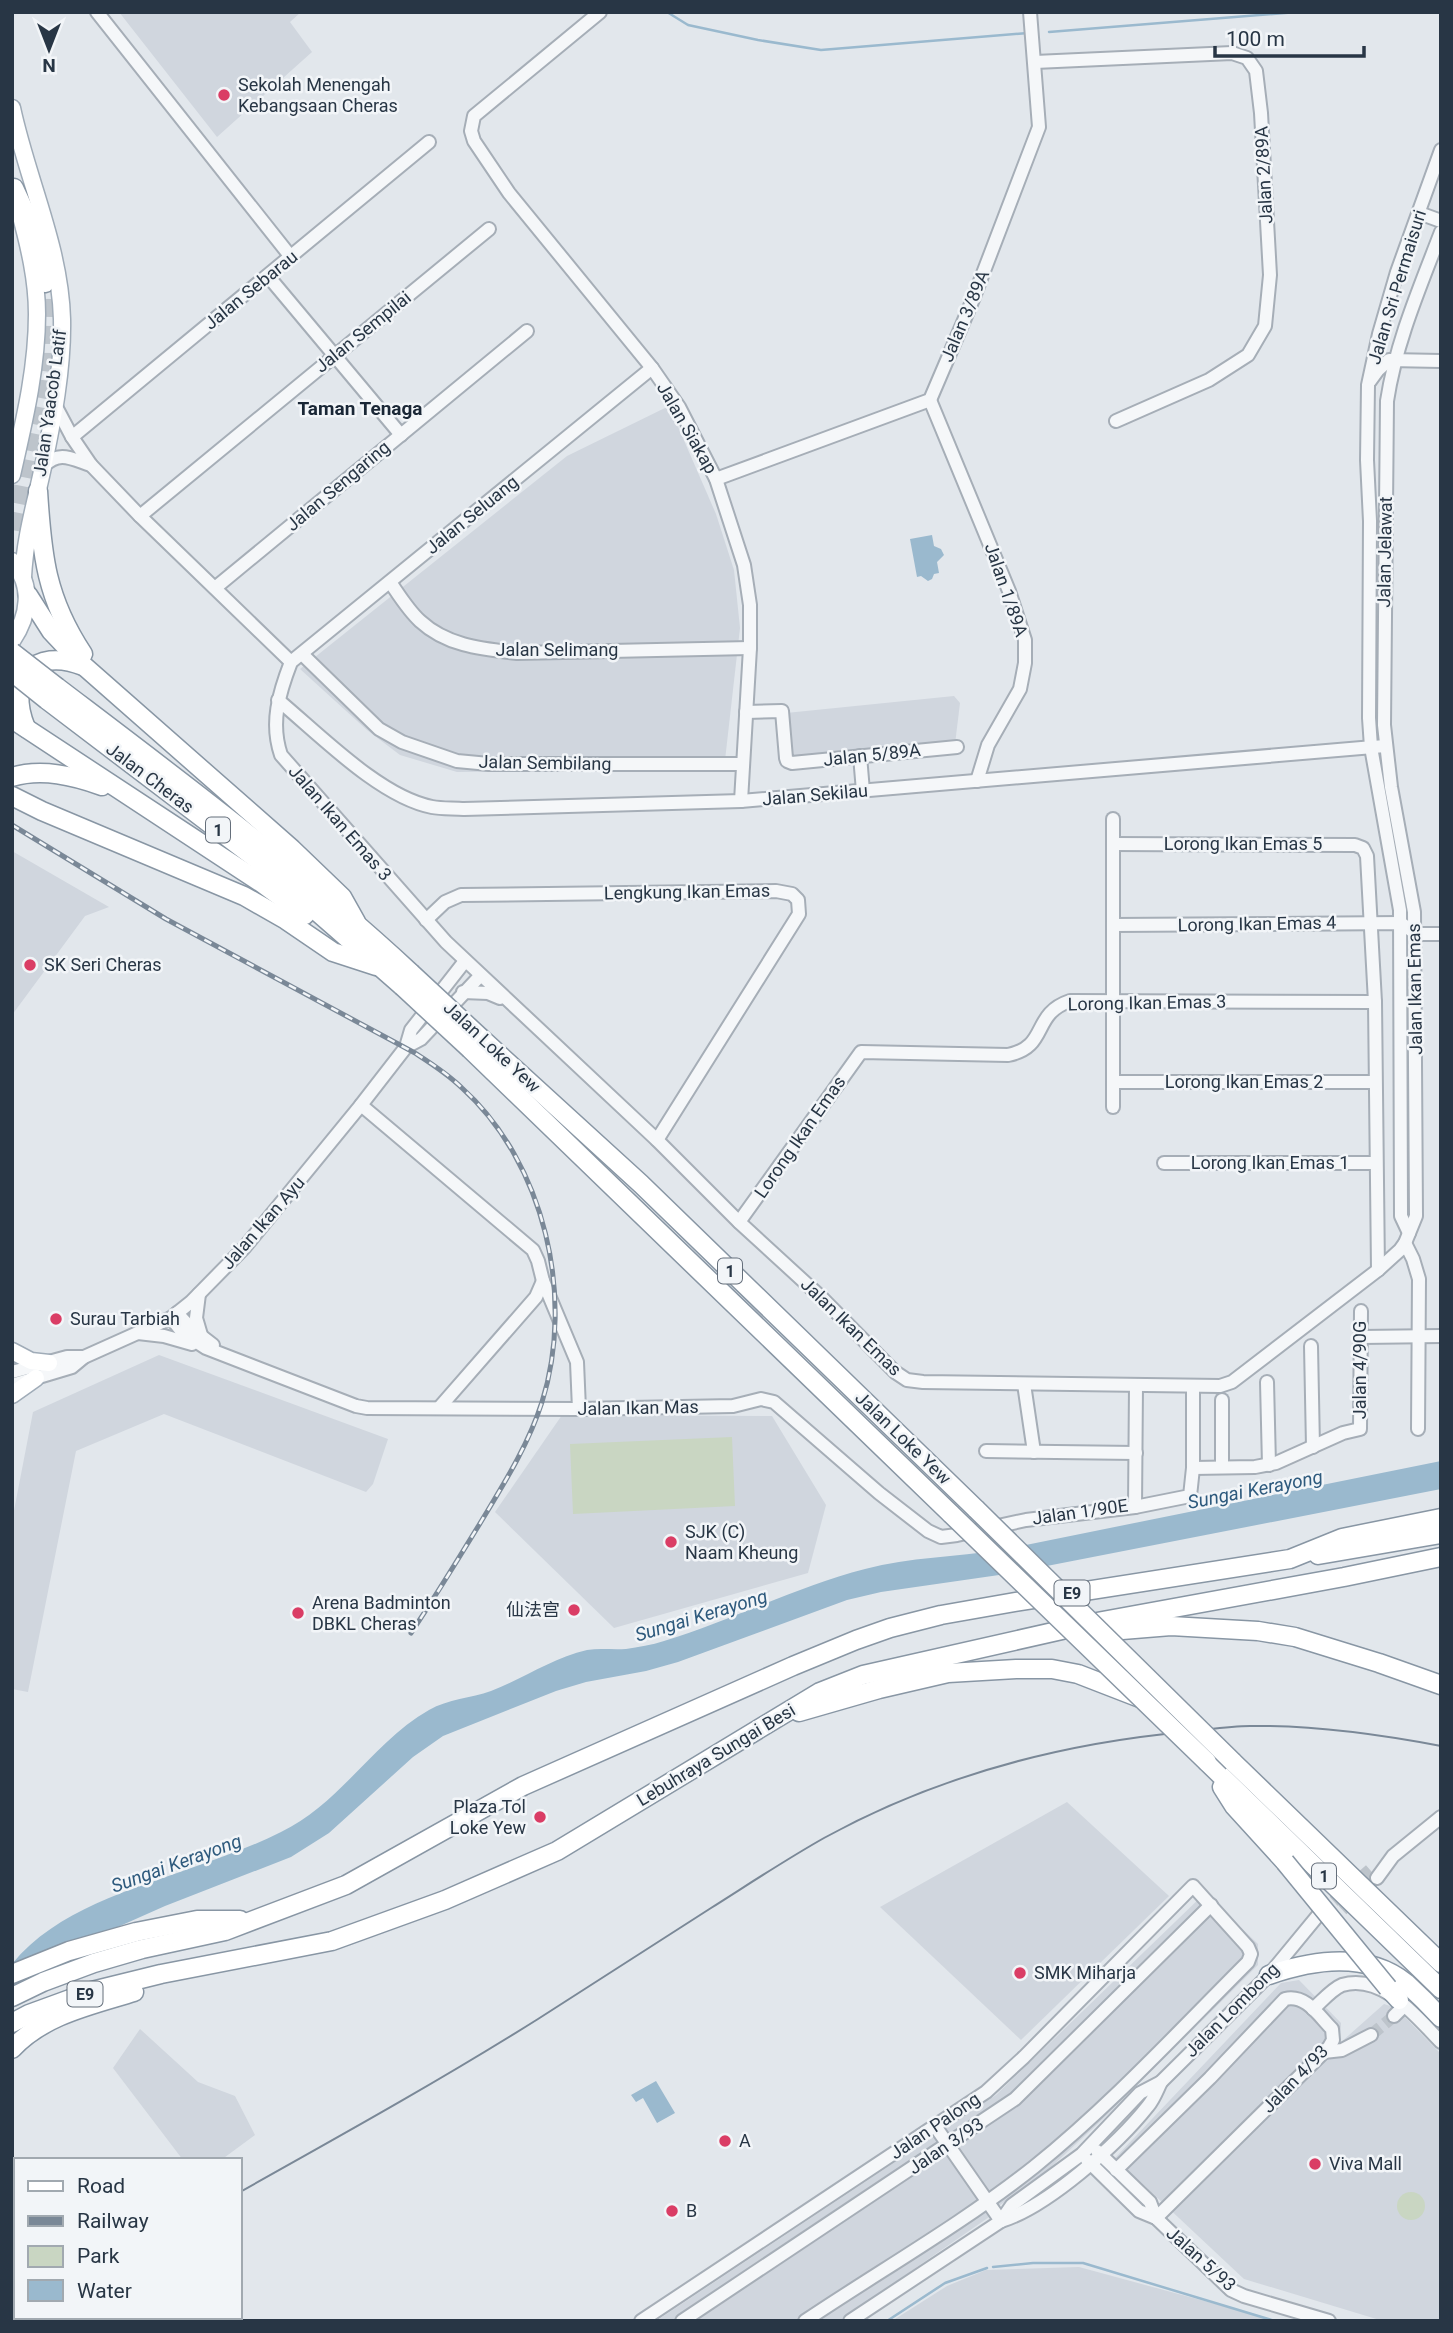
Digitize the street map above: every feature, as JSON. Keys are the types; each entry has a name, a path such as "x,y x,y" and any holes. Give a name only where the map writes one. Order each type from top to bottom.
{"highway":[{"path":"13,184 34,231 45,283"},
{"path":"41,478 42,549 51,591 73,638 103,683"},
{"path":"27,595 51,631 85,666 292,849 342,897 356,922"},
{"name":"Jalan Cheras","path":"12,652 52,693 259,861 383,968"},
{"path":"85,666 71,661 53,660 30,671 21,686 18,702 19,723 263,884 340,941 383,968"},
{"name":"Jalan Cheras","path":"12,672 52,693 256,839 356,922"},
{"path":"12,777 50,773 74,776 129,795"},
{"path":"12,796 244,896 333,952 383,968"},
{"name":"Jalan Loke Yew","path":"356,922 407,979 951,1514 1441,1989"},
{"name":"Jalan Loke Yew","path":"383,968 407,979"},
{"name":"Jalan Loke Yew","path":"475,1044 641,1184 1441,1963"},
{"name":"E9","path":"12,1997 93,1963 139,1940 225,1931 346,1885 523,1786 856,1640 890,1628 941,1615 1290,1559 1342,1538 1441,1518"},
{"path":"1290,1559 1441,1534"},
{"path":"1084,1625 1441,1557"},
{"name":"Lebuhraya Sungai Besi","path":"12,2023 92,1991 162,1974 332,1941 445,1900 557,1851 820,1692 863,1675 920,1660 1084,1625 1122,1630 1171,1626 1258,1631 1295,1637 1441,1685"},
{"path":"775,1718 948,1673 1016,1669 1052,1669 1078,1674 1140,1698"},
{"path":"1207,1762 1234,1806 1285,1861 1396,2002"},
{"path":"12,1974 69,1951 139,1940"},
{"path":"12,2049 28,2034 67,2013 224,1962"},
{"path":"1269,1975 1316,1962 1374,1966 1404,1982 1441,2018"}],"main road":[{"name":"Jalan Yaacob Latif","path":"12,108 20,146 53,252 62,321 54,403 41,478 25,542 23,576"},
{"name":"Jalan Yaacob Latif","path":"12,476 36,356 37,312 30,250 13,184"},
{"path":"12,476 24,483 41,478"},
{"path":"12,561 23,576 27,595 26,613 21,628 12,641"},
{"path":"12,1350 31,1361 49,1363"},
{"path":"12,1395 36,1378"}],"street":[{"path":"97,12 290,257"},
{"name":"Jalan Siakap","path":"600,12 474,116 471,131 474,142 509,194 652,368 686,419 716,479 744,565 750,605 741,801"},
{"name":"Jalan 3/89A","path":"929,400 974,297 1039,127 1030,12"},
{"name":"Jalan 2/89A","path":"1035,62 1232,53 1247,58 1255,71 1263,134 1270,275 1265,326 1248,355 1219,374 1116,421"},
{"name":"Jalan Sebarau","path":"72,437 429,142"},
{"name":"Jalan Sri Permaisuri","path":"1368,385 1397,272 1441,150"},
{"path":"1419,213 1441,221"},
{"name":"Jalan Sempilai","path":"140,516 489,229"},
{"name":"Jalan Sri Permaisuri","path":"1396,360 1402,335 1441,232"},
{"path":"268,276 401,435"},
{"name":"Jalan Sengaring","path":"215,588 527,331"},
{"path":"1380,334 1385,351 1396,360"},
{"path":"1368,385 1389,360 1441,361"},
{"name":"Jalan Jelawat","path":"1385,746 1387,401 1396,360"},
{"name":"Jalan Seluang","path":"297,658 652,368"},
{"name":"Jalan Jelawat","path":"1368,385 1371,747"},
{"path":"716,479 929,400"},
{"name":"Jalan 1/89A","path":"929,400 1009,591 1025,640 1026,663 1020,689 988,745 976,781"},
{"name":"Jalan Sembilang","path":"54,403 91,465 140,516 215,588 379,729 402,742 457,761 489,764 742,764"},
{"path":"41,478 56,456 62,455 91,465"},
{"name":"Jalan Selimang","path":"390,582 418,620 432,631 461,644 485,650 517,653 750,648"},
{"name":"Jalan Ikan Emas 3","path":"297,658 278,699 276,733 281,755 426,920 480,976"},
{"name":"Jalan Sekilau","path":"278,699 374,780 412,801 432,807 464,809 741,801 1385,746"},
{"name":"Jalan 5/89A","path":"746,712 782,711 787,761 792,763 957,747"},
{"name":"Jalan Ikan Emas","path":"480,976 657,1140 739,1223 823,1299 895,1372 907,1380 1220,1386 1230,1383 1378,1270 1407,1238 1416,1216 1415,912 1385,746"},
{"name":"Jalan Ikan Emas","path":"1371,747 1401,923 1401,1216 1407,1238"},
{"path":"860,756 863,791"},
{"path":"1113,819 1113,1107"},
{"name":"Lorong Ikan Emas 5","path":"1113,844 1355,845 1363,848 1367,856 1372,922"},
{"name":"Lengkung Ikan Emas","path":"426,920 445,902 461,895 776,891 793,894 798,900 799,914 657,1140"},
{"path":"1372,922 1378,1270"},
{"path":"1401,923 1416,934 1441,934"},
{"name":"Lorong Ikan Emas 4","path":"1113,925 1401,923"},
{"path":"446,942 453,966 450,980"},
{"name":"Jalan Ikan Ayu","path":"12,1385 72,1367 85,1357 174,1315 199,1294 244,1248 362,1105 406,1047 411,1030 465,961"},
{"name":"Jalan Ikan Ayu","path":"406,1047 421,1039 480,976"},
{"path":"463,992 488,993 506,1000"},
{"name":"Lorong Ikan Emas 3","path":"861,1052 1016,1054 1024,1052 1033,1043 1056,1006 1070,1001 1375,1002"},
{"name":"Lorong Ikan Emas","path":"739,1223 861,1052"},
{"name":"Lorong Ikan Emas 2","path":"1113,1082 1375,1082"},
{"path":"362,1105 533,1250 542,1281 577,1362 579,1409"},
{"name":"Lorong Ikan Emas 1","path":"1164,1163 1376,1163"},
{"path":"1407,1238 1419,1279 1418,1429"},
{"path":"439,1408 536,1297 542,1281"},
{"path":"138,1333 204,1343 196,1318 199,1294"},
{"name":"Jalan 4/90G","path":"1313,1447 1343,1433 1360,1429 1360,1311"},
{"name":"Jalan Ikan Mas","path":"174,1315 183,1332 221,1352 367,1408 579,1409 733,1406 761,1399 774,1402 879,1493 928,1531 941,1537 1016,1524"},
{"path":"1360,1338 1441,1336"},
{"path":"1193,1468 1269,1465 1313,1447 1311,1346"},
{"name":"Jalan Ikan Ayu","path":"12,1372 68,1357 85,1357"},
{"path":"1267,1382 1269,1465"},
{"path":"1024,1384 1034,1452"},
{"name":"Jalan 1/90E","path":"1016,1524 1026,1520 1135,1507 1136,1386"},
{"path":"1135,1507 1190,1496 1193,1468 1193,1386"},
{"path":"1222,1400 1222,1467"},
{"path":"986,1451 1136,1453"},
{"path":"1374,1873 1441,1817"},
{"name":"Jalan Palong","path":"641,2321 986,2092 1193,1886 1211,1905"},
{"path":"805,2321 987,2201 1033,2167 1093,2117 1248,1962 1251,1954 1248,1947 1211,1905"},
{"name":"Jalan 3/93","path":"682,2321 948,2145 1027,2089 1211,1905"},
{"name":"Jalan Lombong","path":"850,2321 1001,2221 1012,2205 1088,2154 1140,2093 1161,2082 1269,1975 1302,1937 1325,1918"},
{"path":"1116,2170 1285,2000 1294,1997 1301,1999 1312,2009 1340,1986 1359,1983 1374,1987 1396,2002 1441,2042"},
{"name":"Jalan 4/93","path":"1156,2218 1324,2052 1332,2040 1332,2029 1312,2009"},
{"path":"1324,2052 1342,2050 1371,2035"},
{"name":"Jalan Lombong","path":"1101,2154 1149,2105 1161,2082"},
{"path":"935,2126 1001,2221"},
{"name":"Jalan 5/93","path":"1088,2154 1101,2154 1150,2202 1156,2218"},
{"name":"Jalan 5/93","path":"1088,2154 1139,2211 1156,2218 1231,2290 1329,2321"}],"shaded area":[{"name":"Sekolah Menengah Kebangsaan Cheras","path":"119,12 301,12 290,22 312,52 217,137"},
{"path":"669,406 716,514 734,570 740,628 724,769 457,772 400,755 367,730 300,669 567,456"},
{"path":"954,696 960,703 955,744 791,759 786,713"},
{"name":"SK Seri Cheras","path":"12,851 109,907 85,916 12,1015"},
{"path":"159,1355 388,1439 373,1484 366,1492 164,1414 76,1451 28,1692 12,1689 12,1521 33,1412"},
{"name":"SJK (C) Naam Kheung","path":"562,1415 772,1416 826,1505 808,1573 614,1628 495,1512"},
{"name":"SMK Miharja","path":"1067,1802 1169,1896 1021,2040 880,1907"},
{"path":"1205,1893 1258,1944 1258,1965 1101,2121 1038,2179 990,2212 992,2215 839,2321 656,2321 996,2095"},
{"path":"1299,1980 1341,2023 1340,2043 1384,2004 1396,2008 1441,2054 1441,2321 1383,2321 1244,2279 1115,2158 1281,1983"},
{"path":"140,2029 198,2082 235,2096 255,2135 224,2158 181,2158 113,2068"},
{"path":"1079,2267 1278,2321 892,2321 947,2286 986,2270"}],"green space":[{"path":"732,1437 735,1506 573,1514 570,1444"},
{"path":"1411,2192 1421,2196 1425,2206 1421,2216 1411,2220 1401,2216 1397,2206 1401,2196"}],"water":[{"path":"932,535 934,546 941,549 944,555 937,562 939,573 934,574 928,581 921,576 917,577 910,539"},
{"path":"1441,1461 1441,1489 1006,1574 881,1592 847,1600 678,1662 556,1691 443,1736 413,1757 329,1833 291,1857 165,1906 41,1966 12,2007 12,1964 30,1945 51,1929 73,1915 121,1893 238,1851 302,1820 339,1790 409,1723 444,1703 491,1691 562,1658 587,1650 626,1649 659,1642 865,1569 1001,1550"},
{"path":"656,2081 675,2113 657,2123 643,2098 636,2102 631,2095"}],"waterway":[{"path":"667,12 688,25 821,50 1028,33"},
{"path":"1049,32 1297,12"},
{"path":"993,2267 1033,2263 1083,2263 1275,2321"},
{"path":"887,2321 945,2283 987,2268"}],"tunnel":[{"path":"12,530 39,394 44,356 45,283"},
{"path":"1320,1913 1372,1868"},
{"path":"1329,1922 1377,1878"},
{"path":"1371,2035 1394,2016"}],"tram line":[{"path":"242,2191 501,2042 810,1846 909,1797 998,1767 1090,1745 1137,1737 1234,1727 1322,1729 1441,1746"}],"railway":[{"path":"12,825 166,919 428,1061 462,1088 491,1119 514,1154 532,1193 546,1234 553,1276 555,1319 551,1361 542,1402 522,1450 479,1525 411,1633"}],"place":[{"name":"Sekolah Menengah Kebangsaan Cheras","path":"224,95"},
{"name":"SK Seri Cheras","path":"30,965"},
{"name":"Surau Tarbiah","path":"56,1319"},
{"name":"SJK (C) Naam Kheung","path":"671,1542"},
{"name":"仙法宫","path":"574,1610"},
{"name":"Arena Badminton DBKL Cheras","path":"298,1613"},
{"name":"Plaza Tol Loke Yew","path":"540,1817"},
{"name":"SMK Miharja","path":"1020,1973"},
{"name":"A","path":"725,2141"},
{"name":"Viva Mall","path":"1315,2164"},
{"name":"B","path":"672,2211"}],"district":[{"name":"Taman Tenaga","path":"360,408"}],"water label":[{"name":"Sungai Kerayong","path":"1255,1489"},
{"name":"Sungai Kerayong","path":"701,1615"},
{"name":"Sungai Kerayong","path":"176,1863"}]}
